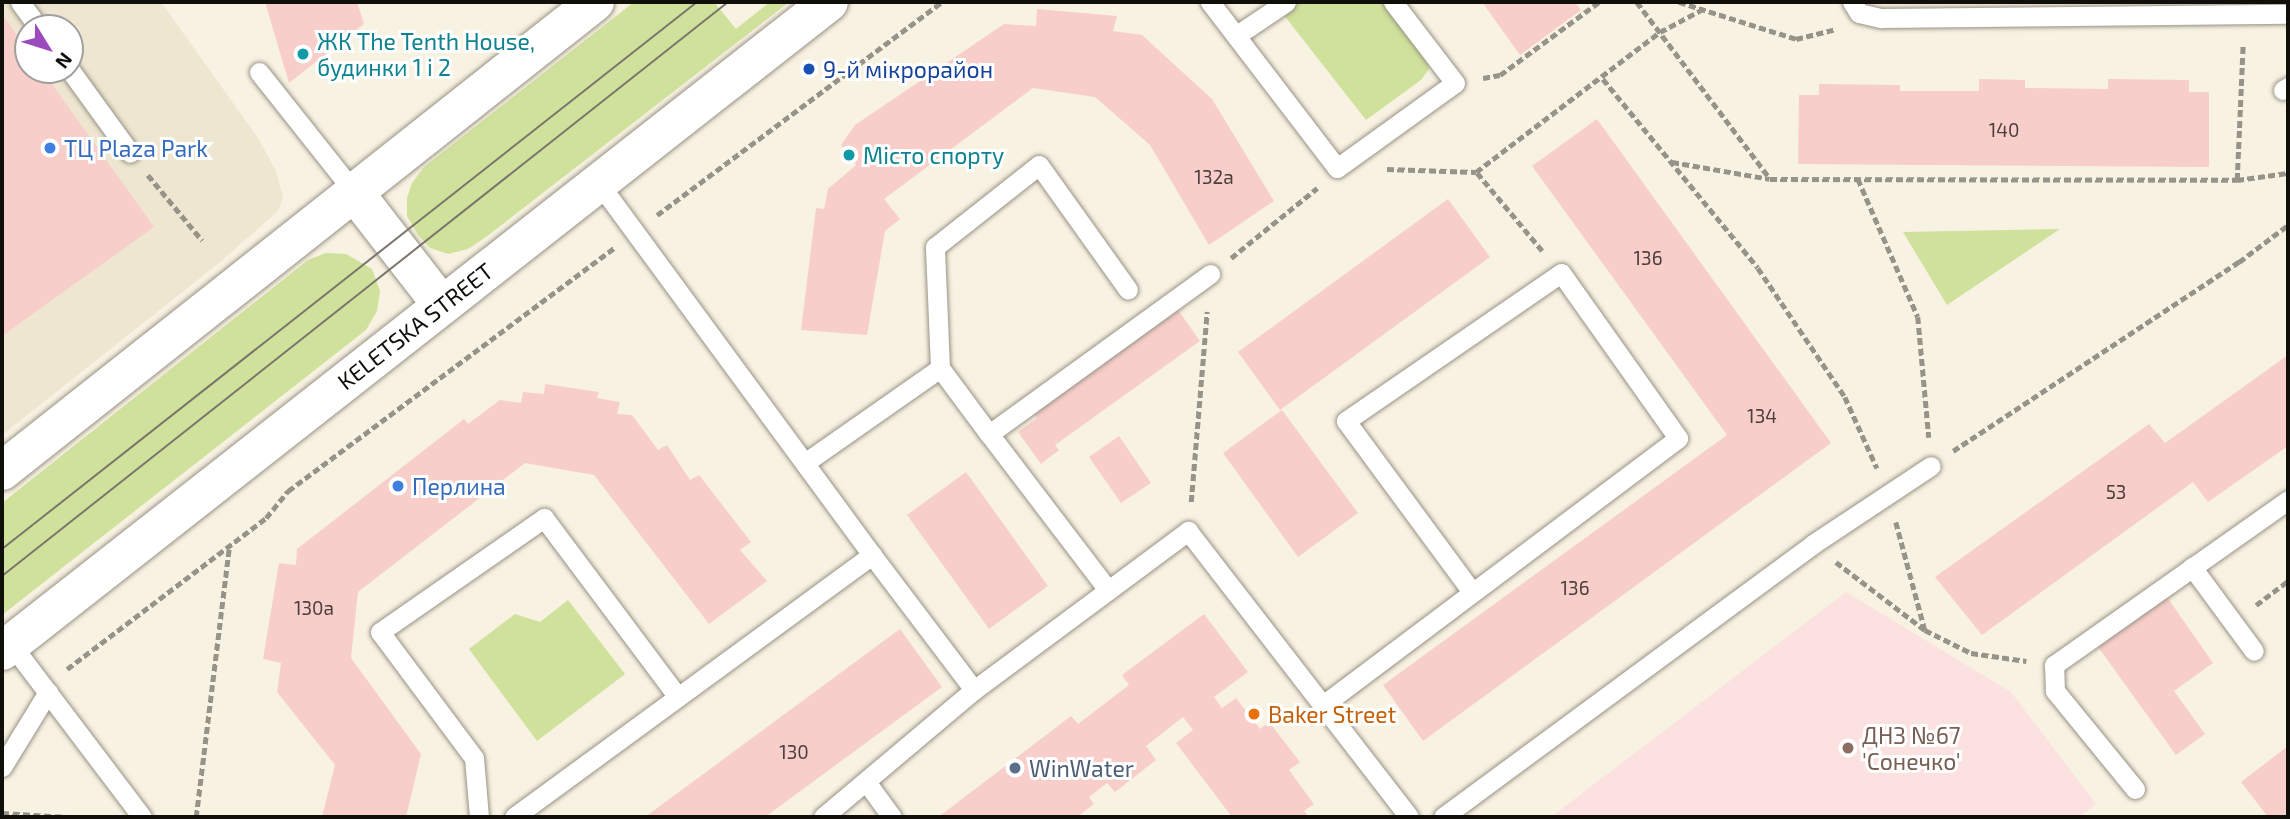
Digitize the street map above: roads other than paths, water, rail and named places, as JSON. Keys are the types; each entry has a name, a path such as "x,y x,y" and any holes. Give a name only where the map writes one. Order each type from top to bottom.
{"main road":[{"path":"2,471 595,2"},
{"name":"KELETSKA STREET","path":"7,648 441,304 829,2"},
{"path":"354,192 441,304"}],"lane":[{"path":"1210,2 1337,168 1455,83 1393,2"},
{"path":"1237,35 1286,2"},
{"path":"1852,2 1859,13 1881,18 2288,14"},
{"path":"2227,2 2244,15"},
{"path":"259,72 354,192"},
{"path":"80,84 130,153"},
{"path":"1108,590 940,368 935,247 1039,164 1128,290"},
{"path":"598,182 974,690"},
{"path":"1322,705 1678,438 1560,273 1346,422 1472,592"},
{"path":"989,434 1210,274"},
{"path":"806,462 940,368"},
{"path":"1443,817 1813,544 1931,466"},
{"path":"2135,789 2055,691 2054,665 2288,500"},
{"path":"479,817 474,758 380,632 544,518 677,696"},
{"path":"823,817 867,783 974,690 1188,531 1409,817"},
{"path":"514,817 872,555"},
{"path":"2192,567 2254,651"},
{"path":"7,648 46,689 142,817"},
{"path":"2,767 46,689"},
{"path":"867,783 892,817"}],"tram line":[{"path":"2,549 697,2"},
{"path":"2,576 728,2"}],"place":[{"name":"ЖК Тhe Tenth House, будинки 1 і 2","path":"303,54"},
{"name":"9-й мікрорайон","path":"809,69"},
{"name":"ТЦ Plaza Park","path":"50,148"},
{"name":"Місто спорту","path":"849,155"},
{"name":"Перлина","path":"398,486"},
{"name":"Baker Street","path":"1254,714"},
{"name":"ДНЗ №67 'Сонечко'","path":"1848,748"},
{"name":"WinWater","path":"1015,768"}]}
